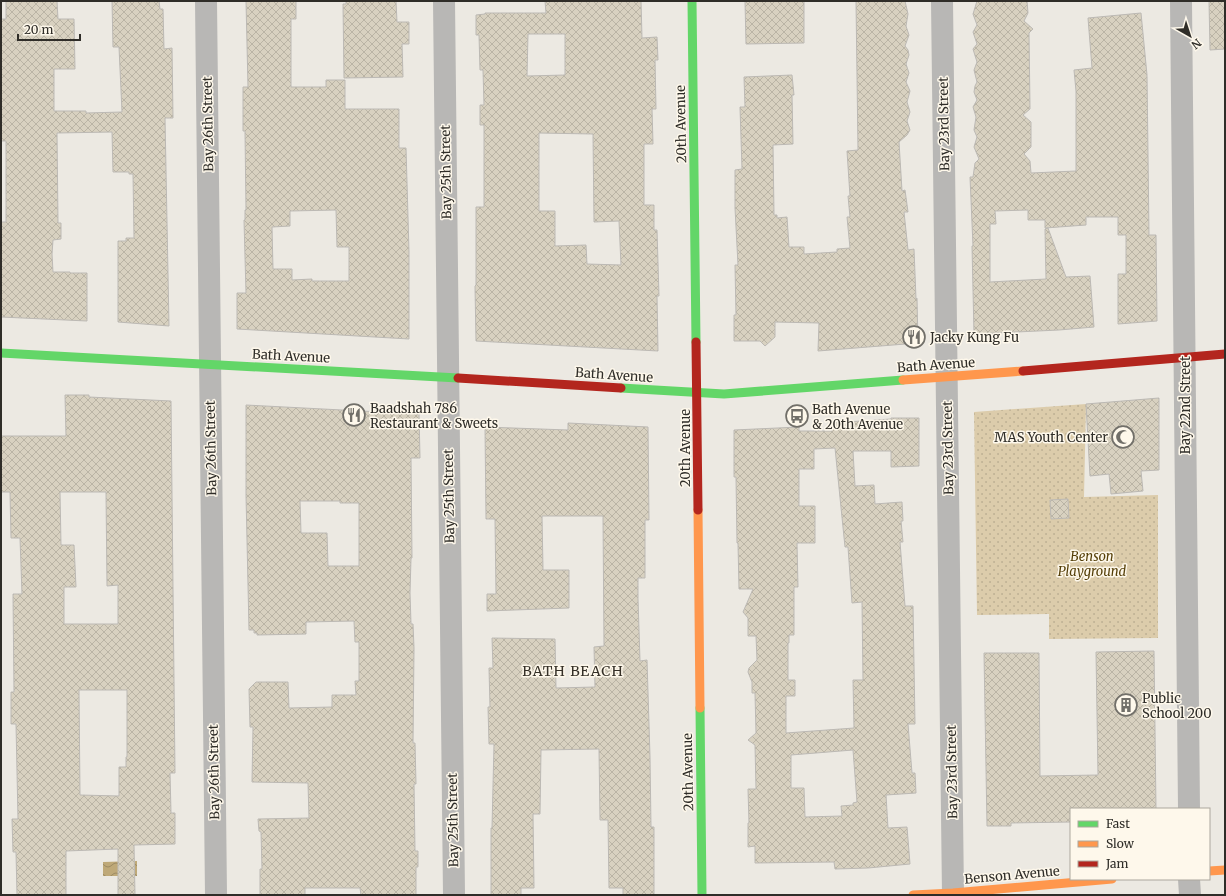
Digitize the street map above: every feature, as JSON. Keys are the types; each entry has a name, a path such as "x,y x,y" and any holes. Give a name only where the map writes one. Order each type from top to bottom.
{"street":[{"name":"Bay 26th Street","path":"206,1 216,895"},
{"name":"Bay 25th Street","path":"444,1 454,895"},
{"name":"20th Avenue","path":"692,1 698,392 702,895"},
{"name":"Bay 23rd Street","path":"942,1 948,377 953,894"},
{"name":"Bay 22nd Street","path":"1180,1 1189,808"},
{"name":"Bath Avenue","path":"1,353 448,377 724,394 1225,354"},
{"path":"1210,871 1225,870"},
{"name":"Benson Avenue","path":"913,895 953,894 1101,880"},
{"path":"1189,880 1190,895"}],"green space":[{"name":"Benson Playground","path":"1086,404 1084,497 1158,495 1158,638 1049,639 1049,614 977,615 974,412"}],"water":[{"path":"137,861 137,876 103,876 103,862"}],"building":[{"path":"6,1 57,1 58,19 74,19 75,69 54,69 54,111 86,111 86,113 122,112 119,47 113,47 112,1 159,1 160,9 163,9 164,49 172,48 173,118 165,118 169,326 118,322 118,241 126,241 126,238 134,238 133,174 129,174 129,172 113,172 112,132 57,133 58,223 61,223 61,239 53,240 53,272 87,273 87,321 1,317 1,222 6,222 6,141 1,141 1,19 6,19"},
{"path":"246,1 296,1 296,19 291,19 291,87 326,87 326,80 345,80 345,109 399,109 399,148 406,148 409,252 409,339 237,329 237,293 246,293 244,220 246,210 245,131 243,131 243,87 248,87","holes":["336,210 337,247 349,247 349,281 312,281 312,279 292,280 292,269 273,269 272,227 290,226 290,211"]},
{"path":"346,1 396,1 397,22 409,22 409,44 402,44 403,77 344,78 343,4 346,4"},
{"path":"545,1 641,1 642,38 657,37 658,60 655,60 656,109 652,109 653,144 644,144 644,205 654,205 654,230 657,230 659,296 657,296 658,351 476,341 476,207 484,207 484,125 480,125 480,105 484,105 483,70 480,70 479,35 476,35 476,15 485,13 546,13","holes":["528,34 565,34 565,75 527,76","539,133 593,134 594,222 619,221 621,265 587,264 586,245 555,246 555,211 539,211"]},
{"path":"745,1 804,1 804,43 746,44"},
{"path":"856,1 905,1 908,14 906,26 909,35 905,46 909,55 906,64 909,73 906,82 910,91 907,102 910,112 907,121 910,130 899,142 902,191 905,190 908,212 904,212 908,250 914,249 918,343 818,351 819,323 775,322 775,337 765,346 760,341 734,341 734,315 736,315 735,265 738,265 735,170 742,169 740,107 745,107 744,77 792,75 794,95 792,95 793,144 773,145 774,215 777,215 777,218 787,217 789,247 804,247 804,254 837,252 837,249 850,248 847,217 850,217 848,196 850,196 847,151 858,150"},
{"path":"977,1 1027,1 1028,13 1024,21 1033,29 1029,33 1030,109 1023,115 1031,122 1031,147 1024,154 1030,161 1031,173 1076,171 1076,91 1074,70 1092,68 1088,18 1141,13 1147,75 1149,235 1156,235 1157,321 1118,324 1118,274 1126,274 1126,235 1118,235 1118,217 1086,217 1086,225 1045,228 1045,220 1028,220 1028,210 995,211 996,224 990,224 990,282 1046,279 1045,229 1048,228 1066,277 1090,276 1094,327 974,334 973,246 970,177 973,177 975,163 979,159 974,147 977,137 974,130 976,117 973,107 977,100 974,92 977,82 974,70 977,62 973,49 977,44 973,32 977,25 973,14"},
{"path":"1209,1 1225,1 1225,49 1210,50"},
{"path":"65,395 89,395 89,397 171,401 175,773 170,773 171,813 175,813 175,844 134,845 135,895 118,895 118,849 66,851 66,895 17,895 16,852 13,852 12,819 18,819 16,724 11,724 11,692 14,692 13,594 22,594 20,538 11,538 10,492 1,492 1,436 66,436","holes":["60,492 106,492 107,586 118,585 118,624 64,624 64,587 76,587 74,545 61,545","79,690 127,690 127,757 126,767 119,767 119,796 80,795"]},
{"name":"MAS Youth Center","path":"1159,398 1159,470 1141,471 1143,491 1111,494 1109,474 1090,476 1086,404"},
{"path":"246,405 419,414 420,458 411,458 412,558 410,593 411,624 413,624 414,648 413,743 415,743 416,784 414,784 415,851 418,851 418,867 416,867 416,895 361,895 360,888 305,888 305,895 260,895 260,869 262,869 261,832 259,831 258,819 309,818 308,783 252,782 253,727 250,727 249,689 256,682 288,682 289,708 332,707 332,695 356,695 355,681 359,681 359,642 355,642 354,621 306,622 306,634 257,635 257,633 254,633 254,630 249,630","holes":["300,501 340,501 340,503 359,503 359,566 328,566 327,533 301,533"]},
{"path":"919,418 919,466 891,467 891,451 853,451 855,486 874,485 875,504 902,502 903,521 901,521 903,542 900,542 905,606 913,606 915,724 908,724 912,773 915,773 916,793 886,795 888,828 907,827 910,864 835,869 834,862 755,863 755,846 748,847 748,789 756,789 755,745 748,740 756,733 755,693 752,693 752,682 748,672 749,668 757,660 756,636 748,636 748,618 743,612 753,589 739,589 736,477 734,477 734,430 799,427 799,431 832,431 832,423","holes":["835,448 845,547 848,547 852,603 862,602 863,680 853,680 854,728 786,733 786,696 795,696 795,680 788,680 788,643 789,635 794,635 794,587 798,587 797,543 815,543 815,506 799,506 799,469 814,469 814,449","853,750 857,802 853,803 853,805 841,806 842,816 805,817 804,788 791,788 791,755"]},
{"path":"568,423 648,427 649,520 645,520 645,578 638,578 638,599 640,661 647,660 651,827 654,827 654,895 623,895 623,888 609,888 608,820 600,820 599,749 541,750 540,814 533,814 534,888 521,888 521,895 491,895 491,828 494,744 489,744 488,707 490,707 489,668 493,668 492,638 555,639 556,688 595,687 594,647 604,646 603,516 542,516 543,570 569,570 569,608 487,611 487,594 496,594 495,519 486,519 485,427 568,430"},
{"path":"1068,499 1069,518 1051,519 1050,500"},
{"name":"Public School 200","path":"1154,651 1156,808 1070,808 1070,822 1011,823 1011,826 987,826 984,653 1039,653 1040,776 1098,775 1096,652"}],"traffic: fast":[{"path":"692,1 696,342"},
{"path":"1,353 458,378"},
{"path":"621,388 724,394 903,380"},
{"path":"700,708 702,895"}],"traffic: slow":[{"path":"903,380 1023,371"},
{"path":"698,510 700,708"},
{"path":"1210,871 1225,870"},
{"path":"913,895 1101,880"}],"traffic: jam":[{"path":"696,342 698,510"},
{"path":"1023,371 1225,354"},
{"path":"458,378 621,388"}],"place":[{"name":"Jacky Kung Fu","path":"914,337"},
{"name":"Baadshah 786 Restaurant & Sweets","path":"354,415"},
{"name":"Bath Avenue & 20th Avenue","path":"797,416"},
{"name":"MAS Youth Center","path":"1123,437"},
{"name":"Public School 200","path":"1126,705"}],"district":[{"name":"BATH BEACH","path":"573,671"}]}
